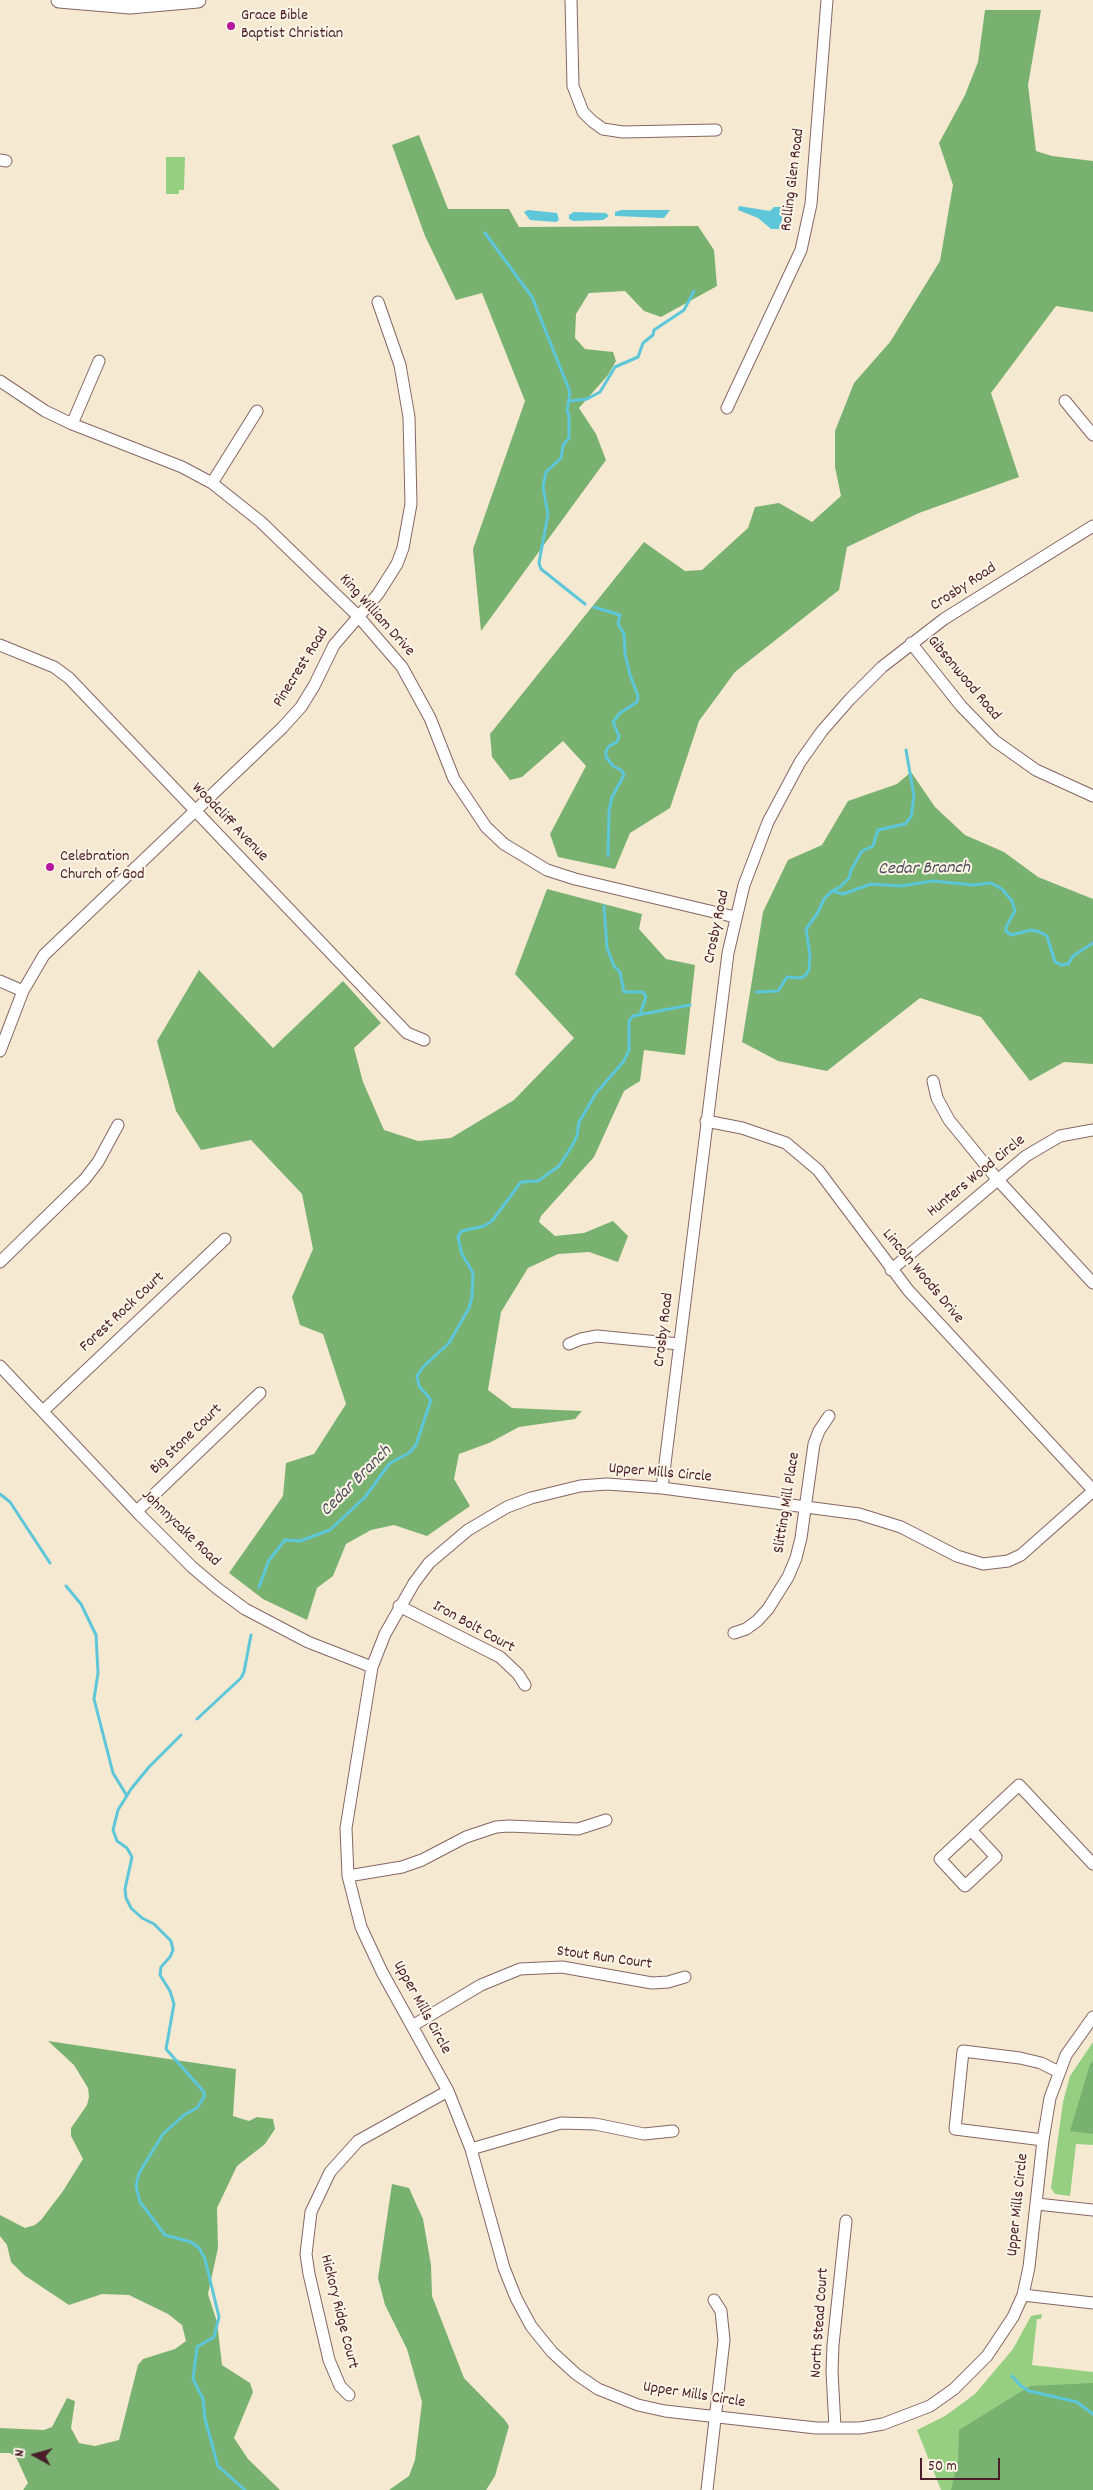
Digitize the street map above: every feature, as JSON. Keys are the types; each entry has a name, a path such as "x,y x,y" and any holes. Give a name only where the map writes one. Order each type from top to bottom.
{"main road":[{"path":"59,0 130,6 170,4 198,0"}],"street":[{"path":"571,0 573,86 583,112 592,121 603,129 622,132 716,130"},
{"name":"Rolling Glen Road","path":"727,408 793,270 803,242 811,204 827,0"},
{"name":"Pinecrest Road","path":"0,1051 23,991 33,972 57,941 282,728 301,707 314,686 334,645 378,594 397,564 408,529 411,504 410,442 406,391 400,365 378,302"},
{"path":"72,424 100,361"},
{"name":"King William Drive","path":"0,381 45,411 72,424 182,466 212,483 262,522 358,616 402,667 430,718 454,779 486,827 504,844 547,870 575,879 735,917"},
{"path":"1065,401 1093,435"},
{"path":"212,483 257,411"},
{"name":"Crosby Road","path":"662,1488 728,953 735,917 753,859 768,822 800,762 850,699 911,643 984,594 1093,526"},
{"name":"Gibsonwood Road","path":"911,643 961,706 995,741 1036,770 1093,796"},
{"name":"Woodcliff Avenue","path":"0,645 54,667 69,678 407,1033 424,1040"},
{"path":"0,981 23,991"},
{"path":"933,1081 941,1109 997,1179 1093,1284"},
{"name":"Lincoln Woods Drive","path":"706,1121 766,1135 786,1143 803,1156 831,1185 891,1270 1093,1490"},
{"path":"0,1262 69,1198 98,1162 118,1125"},
{"name":"Hunters Wood Circle","path":"891,1270 997,1179 1044,1144 1060,1136 1093,1130"},
{"name":"Forest Rock Court","path":"43,1410 225,1239"},
{"path":"569,1344 597,1336 679,1344"},
{"name":"Johnnycake Road","path":"0,1366 192,1567 245,1609 308,1642 372,1667"},
{"name":"Big Stone Court","path":"137,1511 260,1393"},
{"name":"Slitting Mill Place","path":"734,1634 746,1629 757,1621 768,1609 788,1577 796,1558 814,1444 819,1431 829,1416"},
{"name":"Upper Mills Circle","path":"1093,1490 1020,1555 1008,1561 984,1564 956,1556 921,1536 882,1520 859,1514 662,1488 607,1484 580,1486 531,1498 507,1507 488,1517 451,1543 424,1570 399,1606 372,1667 347,1810 346,1844 348,1876 361,1927 371,1951 448,2091 471,2149 504,2268 516,2298 531,2326 552,2352 576,2374 614,2396 638,2405 664,2411 835,2428 883,2424 930,2406 954,2389 987,2356 1013,2317 1023,2295 1029,2267 1043,2140 1050,2098 1059,2072 1074,2041 1093,2018"},
{"name":"Iron Bolt Court","path":"399,1606 500,1658 518,1674 525,1685"},
{"path":"972,1830 996,1857 965,1886 940,1859 1020,1785 1093,1864"},
{"path":"348,1876 402,1867 422,1860 473,1834 496,1827 578,1829 606,1820"},
{"name":"Stout Run Court","path":"412,2026 481,1985 520,1969 562,1967 652,1983 668,1982 685,1977"},
{"path":"1043,2140 955,2129 963,2051 1032,2061 1059,2072"},
{"name":"Hickory Ridge Court","path":"349,2395 340,2386 329,2360 308,2274 306,2247 311,2212 330,2172 358,2141 448,2091"},
{"path":"471,2149 560,2123 595,2124 644,2134 673,2131"},
{"path":"1037,2204 1093,2210"},
{"name":"North Stead Court","path":"835,2428 832,2371 833,2345 846,2221"},
{"path":"1023,2295 1093,2303"},
{"path":"707,2490 716,2417 724,2323 721,2311 714,2300"}],"green space":[{"path":"985,10 1041,10 1028,85 1036,151 1052,156 1093,161 1093,312 1056,306 991,393 1019,477 919,513 847,547 839,590 735,672 699,721 670,808 630,833 615,869 558,857 550,834 586,766 563,741 522,777 510,780 492,757 490,734 644,542 685,571 702,570 748,528 755,507 779,503 812,522 841,496 835,467 835,431 854,383 890,342 940,261 953,185 939,143 965,95 978,62"},
{"path":"419,135 448,209 509,209 519,227 698,226 714,250 717,286 661,317 644,311 625,291 589,293 576,314 575,338 585,349 613,352 616,361 608,375 579,408 596,434 606,460 481,631 473,549 525,401 482,293 456,300 425,236 392,145"},
{"path":"166,157 185,157 184,190 179,190 179,194 166,194"},
{"path":"911,772 935,807 965,835 1004,852 1038,877 1093,899 1093,1064 1064,1062 1030,1081 981,1017 920,998 827,1071 778,1061 742,1042 763,912 788,860 822,845 848,801 897,784"},
{"path":"547,889 642,914 639,929 666,959 695,965 685,1055 644,1050 640,1081 624,1091 594,1157 541,1216 539,1222 555,1236 584,1233 613,1221 628,1236 618,1262 589,1252 558,1254 528,1268 501,1312 488,1390 512,1408 582,1411 575,1419 519,1427 489,1443 459,1454 454,1479 470,1506 427,1536 394,1525 371,1530 346,1544 333,1576 317,1588 307,1620 263,1599 229,1573 283,1496 286,1463 314,1454 346,1404 323,1334 300,1325 292,1297 313,1249 302,1194 251,1140 201,1150 176,1111 157,1041 199,970 273,1048 343,981 381,1023 354,1048 363,1082 384,1130 418,1141 451,1138 514,1100 574,1038 515,974"},
{"path":"48,2041 236,2069 233,2116 249,2121 257,2117 273,2119 275,2129 265,2144 237,2166 217,2208 218,2248 208,2294 217,2322 222,2365 250,2383 253,2392 234,2438 248,2459 280,2490 23,2490 28,2483 17,2459 10,2453 0,2453 0,2428 44,2430 52,2427 67,2398 75,2401 71,2428 79,2443 95,2446 119,2440 138,2365 143,2359 175,2349 186,2341 182,2325 168,2314 129,2295 102,2294 69,2305 24,2275 11,2262 7,2245 0,2236 0,2215 25,2228 35,2225 63,2191 83,2159 71,2136 71,2128 87,2105 89,2097 88,2088 74,2065"},
{"path":"1093,2042 1093,2145 1076,2144 1070,2196 1055,2194 1051,2188 1063,2102 1070,2076"},
{"path":"1093,2061 1093,2134 1070,2131 1090,2064"},
{"path":"392,2184 409,2188 423,2219 431,2265 432,2296 464,2378 509,2426 495,2476 486,2490 389,2490 409,2476 415,2460 422,2402 407,2349 385,2305 378,2278"},
{"path":"1042,2314 1041,2319 1037,2319 1032,2365 1093,2372 1093,2490 941,2490 917,2430 945,2416 975,2394 1013,2349 1031,2316"},
{"path":"1093,2383 1093,2490 951,2490 958,2460 959,2430 1030,2386"}],"water":[{"path":"739,206 770,211 774,207 782,207 782,220 779,229 771,229 758,218 738,210"},
{"path":"528,210 557,213 559,220 556,222 530,220 524,212"},
{"path":"621,210 670,210 664,218 615,216 615,212"},
{"path":"574,212 606,213 609,216 603,220 573,221 569,219 569,215"}],"waterway":[{"path":"485,233 532,297 570,392 567,411 569,416 569,438 563,445 561,458 546,472 543,487 548,514 539,563 541,569 585,604"},
{"path":"570,401 587,399 600,392 615,367 638,357 643,343 653,335 654,330 684,310 694,291"},
{"path":"594,607 620,615 618,624 624,634 625,654 638,696 637,702 620,713 613,722 619,736 617,742 609,746 606,751 606,757 624,775 612,797 609,811 608,856"},
{"path":"832,891 840,887 849,878 851,870 862,851 873,846 878,830 905,824 911,817 914,796 906,750"},
{"name":"Cedar Branch","path":"756,992 778,991 787,977 800,978 805,976 809,970 810,955 806,929 817,914 824,899 832,891 843,894 871,884 900,886 933,881 973,885 991,883 1002,889 1012,901 1015,911 1006,927 1006,931 1011,935 1031,930 1047,936 1055,962 1061,965 1068,964 1073,956 1093,943"},
{"path":"604,906 607,948 614,966 620,972 624,992 643,992 646,997 640,1014"},
{"name":"Cedar Branch","path":"259,1587 269,1560 285,1540 300,1541 330,1530 365,1497 390,1463 409,1453 416,1445 431,1400 419,1386 417,1376 423,1367 449,1343 469,1308 472,1297 473,1273 461,1252 458,1236 462,1231 484,1226 492,1221 521,1182 538,1181 559,1166 572,1146 577,1136 579,1122 596,1093 624,1061 629,1050 629,1021 633,1016 690,1005"},
{"path":"0,1494 10,1502 50,1563"},
{"path":"66,1586 81,1604 96,1635 98,1673 94,1699 113,1773 127,1796"},
{"name":"Cedar Branch","path":"197,1719 241,1678 244,1672 251,1635"},
{"name":"Cedar Branch","path":"181,1735 149,1767 131,1789 118,1810 113,1830 117,1841 127,1848 132,1857 125,1889 126,1898 131,1908 142,1918 154,1924 171,1941 173,1950 170,1957 161,1967 160,1975 170,1991 174,2004 166,2049 204,2092 204,2097 197,2108 184,2115 163,2134 139,2173 136,2186 140,2202 165,2235 191,2242 199,2248 205,2259 219,2317 214,2337 197,2347 193,2379 203,2399 205,2419 218,2466 245,2490"},
{"path":"1012,2376 1021,2386 1029,2391 1077,2402 1093,2414"}],"place":[{"name":"Grace Bible Baptist Christian","path":"231,26"},
{"name":"Celebration Church of God","path":"50,867"}]}
